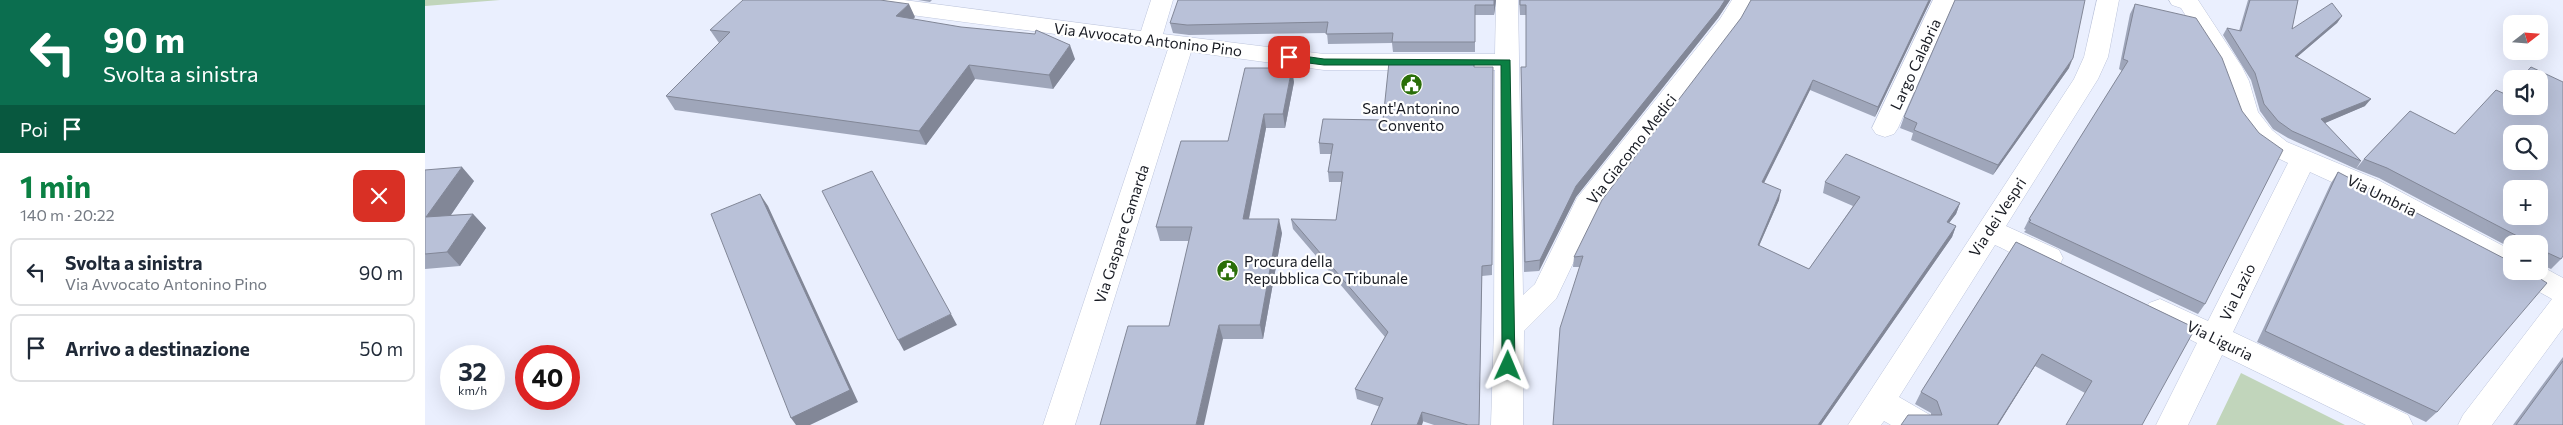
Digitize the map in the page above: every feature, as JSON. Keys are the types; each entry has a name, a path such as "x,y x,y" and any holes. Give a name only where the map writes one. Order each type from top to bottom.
{"street":[{"name":"Via Avvocato Antonino Pino","path":"851,0 879,2 1324,62 1506,62"},
{"path":"1150,39 1162,0"},
{"path":"1507,0 1509,326 1507,425"},
{"name":"Via Giacomo Medici","path":"1509,326 1546,291 1587,205 1730,22 1743,0"},
{"name":"Largo Calabria","path":"1885,128 1944,0"},
{"name":"Via dei Vespri","path":"1871,413 2087,79 2095,57 2108,0"},
{"name":"Via Umbria","path":"2187,1 2237,81 2246,114 2251,124 2278,148 2368,186 2503,259"},
{"name":"Via Gaspare Camarda","path":"1059,425 1182,43"},
{"name":"Via Lazio","path":"2172,425 2303,160"},
{"path":"1989,230 2076,271"},
{"path":"2543,280 2563,291"},
{"name":"Via Liguria","path":"2137,300 2397,425"},
{"path":"2474,425 2563,306"},
{"path":"1871,413 1919,425"}],"green space":[{"path":"425,0 500,0 425,6"},
{"path":"2241,373 2345,425 2216,425"}],"building":[{"path":"743,0 880,0 909,4 896,16 961,27 1035,34 1036,30 1070,45 1049,75 969,65 919,131 666,96 730,32 710,30"},
{"path":"1178,0 1494,0 1494,5 1475,5 1475,42 1392,42 1393,33 1326,34 1328,22 1187,25 1170,23"},
{"path":"1520,0 1725,0 1576,186 1540,260 1525,262 1521,67 1526,67 1526,5 1520,5"},
{"path":"1751,0 1929,0 1878,107 1813,80 1762,182 1781,190 1758,245 1809,269 1860,197 1825,182 1846,154 1960,203 1947,222 1956,226 1818,425 1553,425 1560,328 1583,256 1574,257 1602,200 1741,18"},
{"path":"1955,0 2085,0 2073,58 1998,165 1914,130 1917,123 1904,117"},
{"path":"2250,0 2298,0 2292,29 2332,3 2342,16 2295,56 2371,99 2321,119 2361,161 2292,131 2278,121 2264,104 2255,73 2227,28 2241,31"},
{"path":"2135,4 2196,18 2222,58 2242,111 2259,133 2283,150 2205,304 2029,222 2031,220 2029,219 2128,61 2123,59"},
{"path":"1389,62 1474,62 1474,67 1493,67 1492,265 1482,266 1479,425 1468,425 1422,412 1417,425 1371,425 1383,398 1355,389 1388,332 1291,219 1336,220 1343,172 1328,172 1333,144 1319,143 1323,119 1383,120"},
{"path":"1245,68 1292,68 1283,114 1264,114 1243,219 1279,219 1260,325 1219,325 1196,425 1100,425 1128,326 1169,326 1192,227 1156,227 1181,141 1228,141"},
{"path":"2548,75 2563,82 2563,256 2561,259 2548,253 2548,235 2515,235 2387,168 2364,159 2410,111 2455,134 2496,90 2503,93 2503,115 2548,115"},
{"path":"462,167 426,217 473,214 447,252 425,254 425,170"},
{"path":"872,171 951,314 898,340 822,191"},
{"path":"2338,172 2503,258 2503,280 2542,280 2547,283 2437,412 2265,331"},
{"path":"760,194 850,390 791,418 711,214"},
{"path":"2016,242 2193,327 2190,333 2192,334 2142,425 2066,425 2092,381 2042,354 1997,425 1901,425 1908,415 1942,415 1937,401 1921,392"},
{"path":"2563,361 2563,425 2516,425"}],"place":[{"name":"Sant'Antonino Convento","path":"1411,85"},
{"name":"Procura della Repubblica Co Tribunale","path":"1228,270"}],"route":[{"path":"1289,57 1324,62 1506,62 1508,366"}]}
